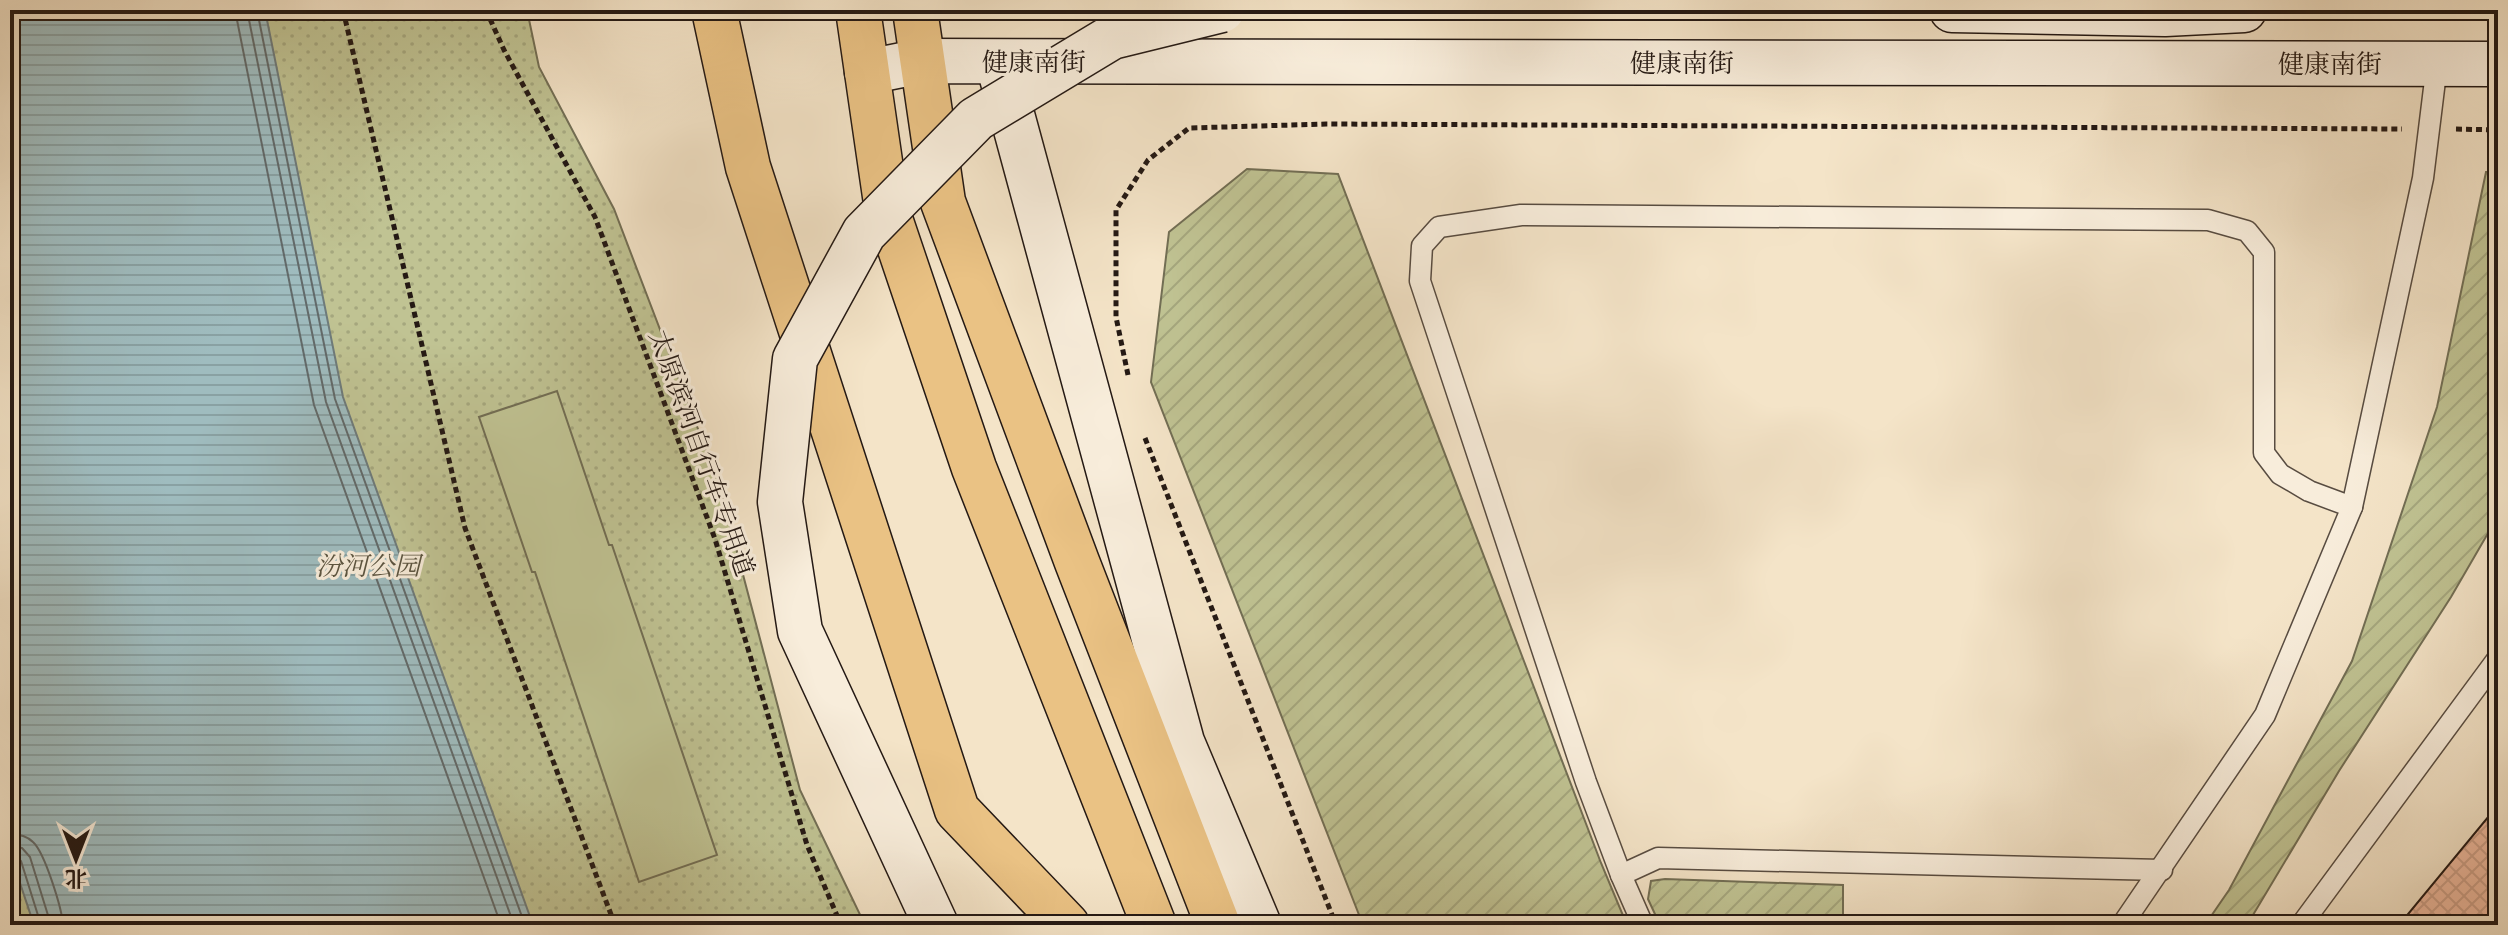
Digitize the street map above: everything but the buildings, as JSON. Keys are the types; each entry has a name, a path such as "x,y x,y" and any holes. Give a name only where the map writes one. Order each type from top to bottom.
{"highway":[{"path":"714,10 748,167 957,810 1067,925"},
{"path":"858,10 887,210 897,241 974,468 1154,925"},
{"path":"915,10 943,202 1077,562 1218,925"}],"main road":[{"path":"936,925 800,631 780,502 795,359 864,233 976,119 1112,37 1222,10"},
{"path":"1952,10 2165,14 2244,10"},
{"name":"健康南街","path":"867,72 922,61 2498,64"},
{"path":"998,62 1182,742 1259,925"}],"lane":[{"path":"2122,925 2265,715 2352,507 2423,178 2437,64"},
{"path":"1643,925 1581,767 1420,281 1422,246 1439,227 1537,215 2208,220 2247,231 2264,252 2264,453 2280,474 2309,491 2352,507"},
{"path":"2301,925 2498,658"},
{"path":"1621,875 1658,858 2162,870"}],"path":[{"path":"343,10 465,528 615,925"},
{"name":"太原滨河自行车专用道","path":"486,10 504,50 595,217 715,539 807,845 841,925"},
{"path":"1128,376 1116,317 1116,210 1148,160 1189,128 1342,124 2498,130"},
{"path":"1143,435 1336,925"}],"green space":[{"name":"汾河公园","path":"10,10 527,10 539,67 614,209 719,484 800,790 865,925 10,925"},
{"path":"1247,169 1338,174 1627,925 1363,925 1151,382 1169,232"},
{"path":"2486,172 2498,172 2498,516 2247,925 2205,925 2229,890 2352,661 2437,407"},
{"path":"557,391 717,855 639,882 535,572 532,572 479,417"},
{"path":"1651,881 1843,885 1843,925 1660,925 1648,899"}],"water":[{"path":"10,10 265,10 343,397 533,925 34,925 10,853"}]}
